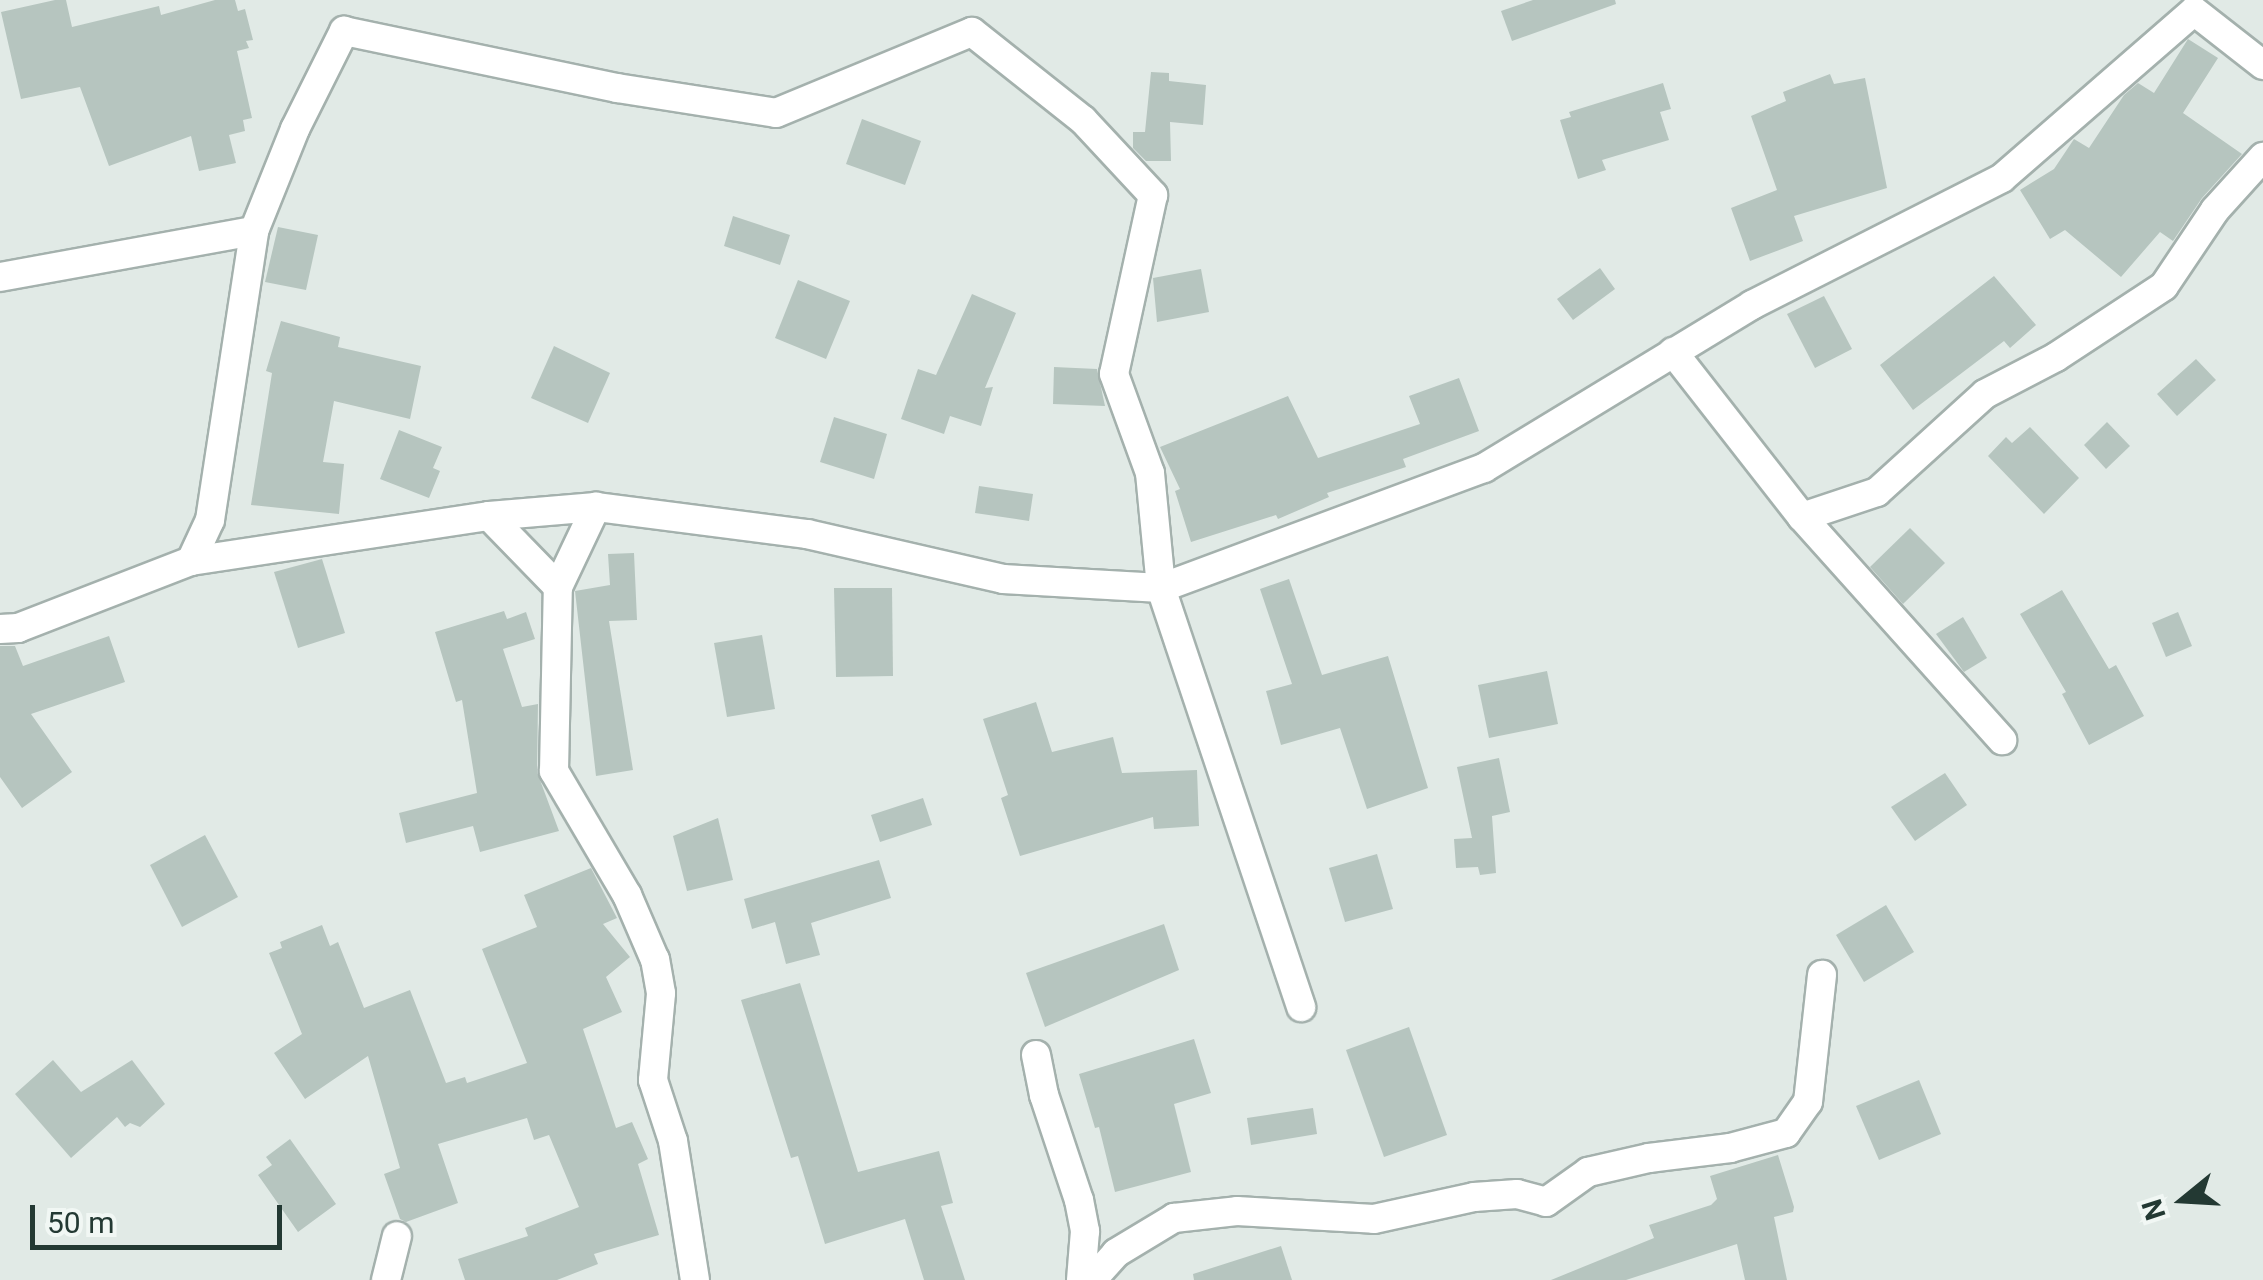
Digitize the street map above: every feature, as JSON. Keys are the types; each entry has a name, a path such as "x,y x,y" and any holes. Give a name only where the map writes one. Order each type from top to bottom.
{"street":[{"path":"0,629 35,622 190,561 489,516 596,508 807,534 1003,579 1161,588 1484,468 1752,305 2002,178 2194,11 2263,64"},
{"path":"190,561 210,520 254,231 295,129 344,31 617,88 776,113 972,32 1084,120 1153,194 1114,374 1150,473 1161,588 1301,1007"},
{"path":"1802,517 1877,492 1985,394 2056,357 2164,286 2215,210 2263,157"},
{"path":"0,277 254,231"},
{"path":"1673,352 1802,517 2002,740"},
{"path":"596,508 558,587 554,771 627,895 655,960 661,994 653,1080 673,1141 695,1280"},
{"path":"489,516 558,587"},
{"path":"1092,1280 1116,1253 1174,1218 1238,1211 1374,1220 1474,1197 1517,1194 1546,1202 1588,1172 1649,1158 1730,1148 1786,1133 1808,1102 1822,974"},
{"path":"1036,1054 1044,1096 1080,1200 1085,1230 1080,1280"},
{"path":"386,1280 397,1236"}],"building":[{"path":"66,0 72,27 159,6 161,15 215,0 235,0 238,11 245,9 253,40 246,41 249,48 237,51 252,118 243,120 245,131 229,135 236,163 199,171 191,136 109,166 80,87 21,99 1,12"},
{"path":"1533,0 1615,0 1616,4 1512,41 1501,11"},
{"path":"2188,39 2218,58 2183,113 2242,154 2202,198 2173,241 2160,232 2121,277 2065,230 2050,239 2020,190 2054,169 2074,139 2089,148 2124,95 2138,83 2154,93"},
{"path":"1151,72 1169,73 1169,81 1206,85 1203,125 1170,122 1171,161 1146,161 1133,148 1133,132 1145,132"},
{"path":"1830,74 1834,84 1865,78 1887,188 1794,216 1803,241 1750,261 1731,208 1777,190 1751,116 1786,101 1783,92"},
{"path":"1663,83 1671,109 1660,112 1669,140 1602,160 1606,170 1578,179 1560,120 1571,117 1569,112"},
{"path":"862,119 921,141 905,185 846,164"},
{"path":"733,216 790,235 780,265 724,246"},
{"path":"278,227 318,235 306,290 265,282"},
{"path":"1600,268 1615,289 1573,320 1557,299"},
{"path":"1201,269 1209,312 1157,322 1153,278"},
{"path":"1994,276 2036,325 2010,348 2004,341 1913,410 1880,365"},
{"path":"798,280 850,301 826,359 775,338"},
{"path":"972,294 1016,313 985,388 993,387 981,426 950,416 944,434 901,419 918,369 936,375"},
{"path":"1824,296 1852,349 1815,368 1787,314"},
{"path":"281,321 340,337 338,347 421,366 410,419 334,401 323,462 344,464 339,514 251,505 272,373 266,371"},
{"path":"554,346 610,373 588,423 531,398"},
{"path":"2196,359 2216,380 2177,416 2157,394"},
{"path":"1054,367 1097,369 1105,406 1053,404"},
{"path":"1459,378 1479,431 1403,459 1406,467 1327,493 1329,497 1278,519 1276,515 1191,542 1175,491 1180,489 1160,447 1288,396 1318,458 1420,424 1409,396"},
{"path":"834,417 887,434 874,479 820,462"},
{"path":"2107,422 2130,446 2106,469 2084,445"},
{"path":"2030,427 2079,478 2044,514 1988,456 2006,437 2012,443"},
{"path":"399,430 442,447 433,468 440,471 429,498 380,479"},
{"path":"979,486 1033,494 1029,521 975,513"},
{"path":"1910,528 1945,563 1903,604 1870,567"},
{"path":"634,553 637,620 609,621 633,770 596,776 575,591 610,585 608,554"},
{"path":"322,559 345,633 298,648 274,572"},
{"path":"1289,579 1322,675 1388,656 1428,788 1367,809 1340,728 1281,745 1266,691 1292,684 1260,589"},
{"path":"834,588 892,588 893,676 836,677"},
{"path":"2062,590 2109,669 2116,665 2144,716 2089,745 2062,694 2066,692 2020,614"},
{"path":"504,611 507,619 526,612 535,639 503,649 522,707 538,704 537,772 559,831 480,852 473,826 406,843 399,813 477,793 462,700 456,702 435,632"},
{"path":"2178,612 2192,646 2166,657 2152,623"},
{"path":"1963,617 1987,658 1964,672 1936,634"},
{"path":"762,635 775,709 727,717 714,643"},
{"path":"109,636 125,682 31,714 72,772 22,808 0,777 0,646 15,646 23,666"},
{"path":"1547,671 1558,724 1489,738 1478,685"},
{"path":"1036,702 1052,752 1113,737 1122,773 1197,770 1199,826 1154,829 1153,817 1020,856 1001,798 1008,795 983,719"},
{"path":"1499,758 1510,812 1492,816 1496,873 1480,875 1478,867 1456,868 1454,839 1472,838 1457,767"},
{"path":"1945,773 1967,805 1915,841 1891,807"},
{"path":"923,798 932,825 880,842 871,815"},
{"path":"718,818 733,880 687,891 673,836"},
{"path":"205,835 238,897 182,927 150,865"},
{"path":"1377,854 1393,909 1345,922 1329,868"},
{"path":"879,860 891,898 811,923 820,955 786,964 775,922 752,929 744,899"},
{"path":"591,868 617,918 603,924 630,957 606,977 622,1012 583,1029 616,1128 632,1122 648,1159 638,1164 659,1235 594,1254 598,1264 557,1280 465,1280 458,1259 528,1236 525,1228 579,1207 549,1135 534,1140 527,1118 438,1144 458,1203 406,1222 400,1219 384,1174 400,1168 368,1056 305,1099 274,1053 302,1034 269,953 282,948 280,942 322,925 330,946 338,942 364,1008 410,990 446,1083 465,1077 467,1083 527,1063 482,949 537,927 524,895"},
{"path":"1886,905 1914,952 1864,982 1836,935"},
{"path":"1164,924 1179,970 1045,1027 1026,973"},
{"path":"800,983 858,1172 939,1151 953,1203 941,1206 965,1280 924,1280 905,1219 825,1244 798,1156 791,1158 741,1000"},
{"path":"1409,1027 1447,1135 1384,1157 1346,1050"},
{"path":"1194,1039 1211,1093 1174,1104 1191,1172 1115,1192 1099,1127 1095,1128 1079,1074"},
{"path":"53,1060 81,1092 132,1060 165,1104 140,1127 130,1123 125,1127 117,1117 71,1158 15,1094"},
{"path":"1919,1080 1941,1134 1879,1160 1856,1106"},
{"path":"1313,1108 1317,1134 1251,1145 1247,1118"},
{"path":"290,1139 336,1204 298,1232 258,1175 272,1165 266,1157"},
{"path":"1778,1155 1794,1207 1793,1212 1774,1217 1787,1280 1745,1280 1737,1244 1626,1280 1551,1280 1654,1238 1649,1225 1711,1205 1717,1199 1710,1176"},
{"path":"1281,1246 1292,1280 1194,1280 1193,1274"}]}
